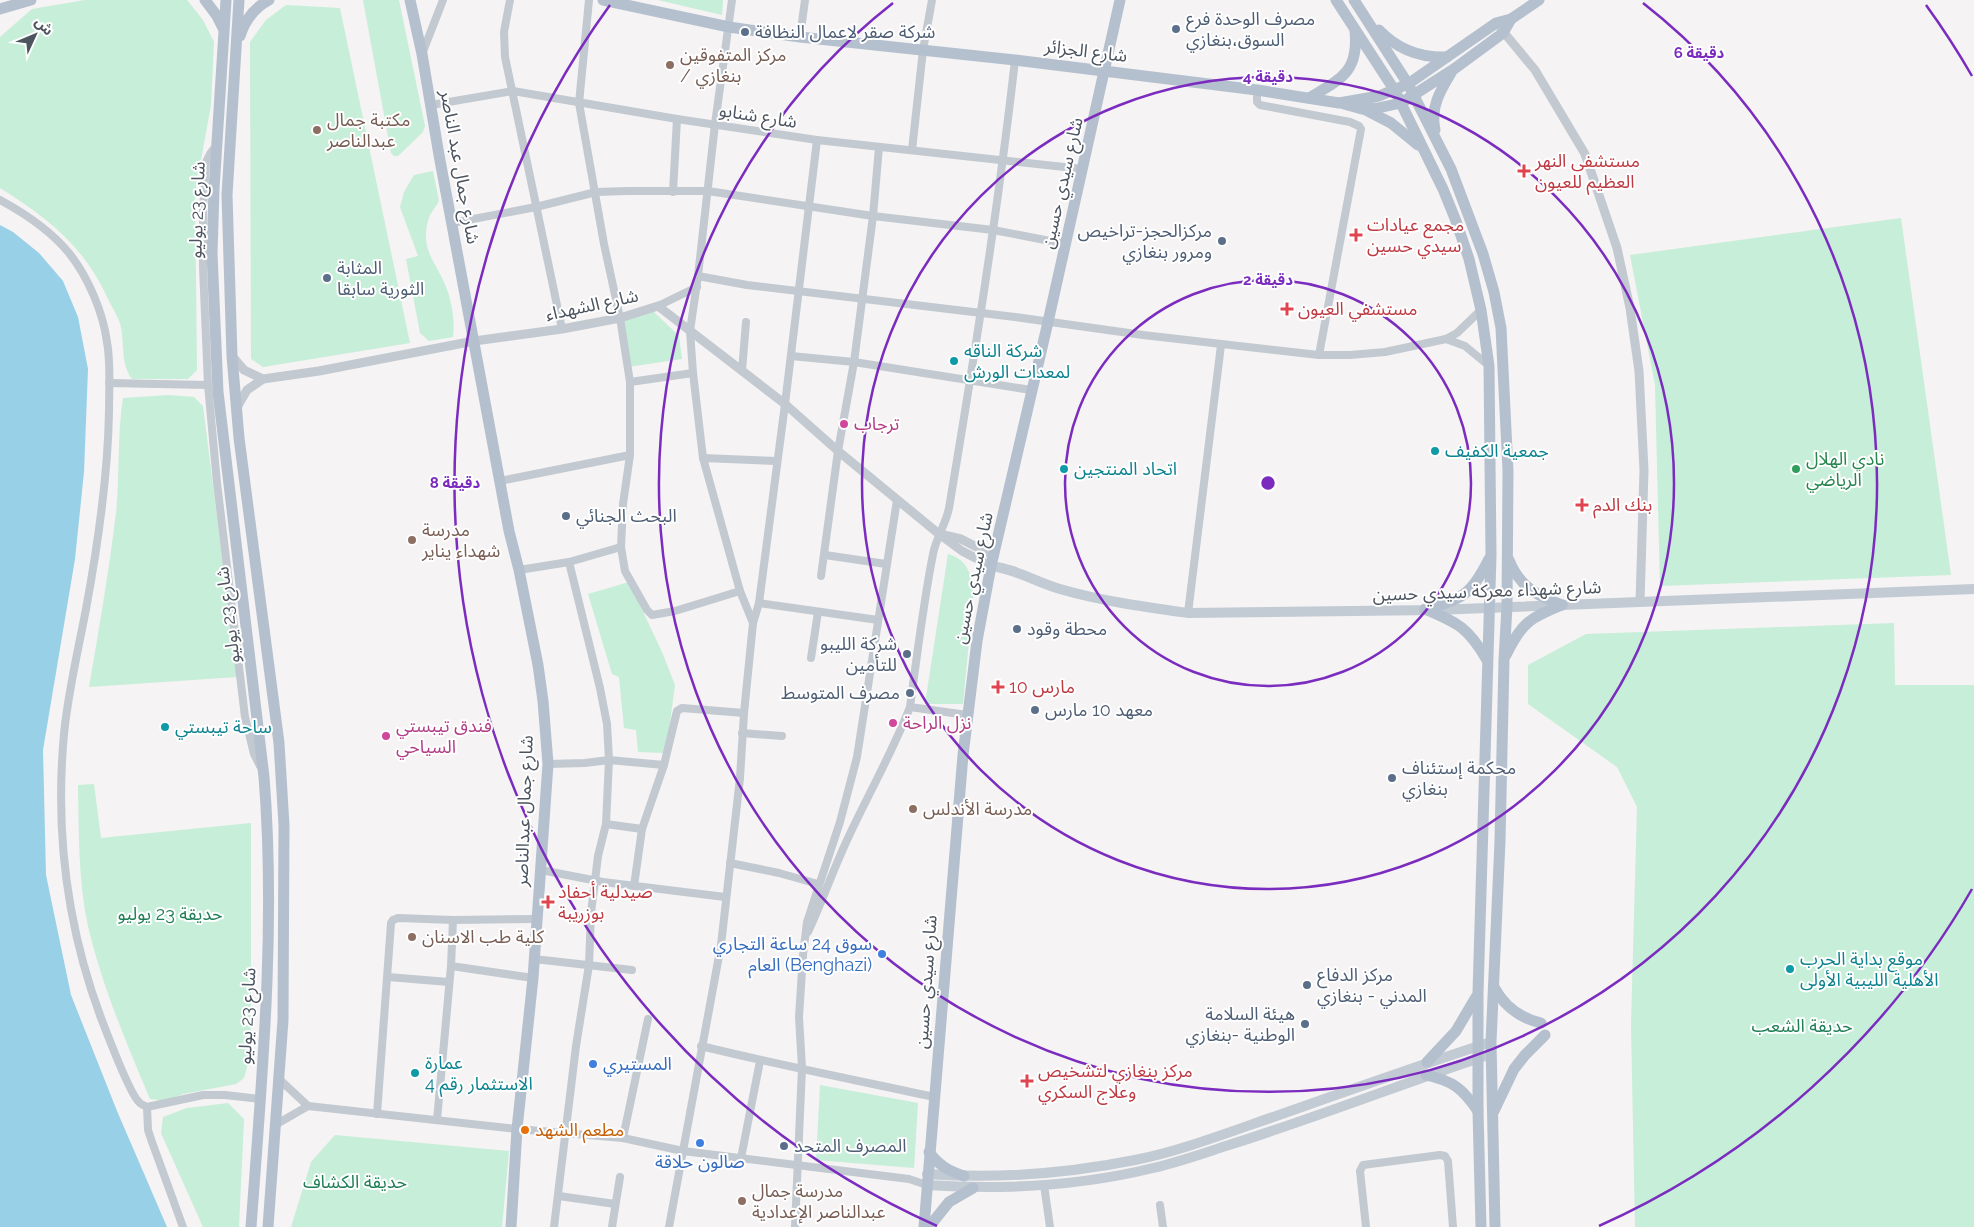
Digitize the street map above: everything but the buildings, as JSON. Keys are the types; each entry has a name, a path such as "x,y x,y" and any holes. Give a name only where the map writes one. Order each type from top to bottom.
{"main road":[{"path":"0,9 31,0"},
{"path":"205,0 217,16 223,29"},
{"name":"شارع 23 يوليو","path":"226,0 216,146 212,253 222,475 264,777 268,826 268,961 251,1227"},
{"name":"شارع 23 يوليو","path":"239,0 227,202 232,356 236,410 278,743 284,825 284,986 268,1227"},
{"path":"236,44 246,21 259,6 268,0"},
{"name":"شارع جمال عبد الناصر","path":"410,0 432,105 439,155 474,341"},
{"name":"شارع الجزائر","path":"603,0 728,27 1257,90 1339,103 1379,96 1408,84 1496,23 1512,19 1539,0"},
{"name":"شارع سيدي حسين","path":"924,1227 967,715 977,641 1031,390 1066,244 1120,0"},
{"path":"1336,0 1395,90 1456,221 1469,259 1481,310 1489,366 1491,555 1488,607 1477,1053 1481,1227"},
{"path":"1354,0 1408,84 1437,141 1470,216 1494,292 1501,328 1508,471 1507,606 1500,841 1491,1048 1495,1227"},
{"path":"1365,15 1388,39 1400,47 1423,56 1447,57"},
{"path":"1362,109 1401,103 1414,96 1503,33 1512,19"},
{"path":"1309,98 1341,78 1352,64 1357,46 1355,30"},
{"path":"1437,141 1433,123 1433,110 1437,97 1454,69"},
{"path":"1339,103 1362,109 1391,123 1407,134 1424,151"},
{"name":"شارع جمال عبدالناصر","path":"474,341 543,701 548,764 533,978 517,1129 512,1226"},
{"path":"1424,609 1453,602 1462,596 1479,580 1491,555"},
{"path":"1507,555 1513,571 1530,591 1542,598 1562,605"},
{"name":"شارع شهداء معركة سيدي حسين","path":"993,561 1067,591 1188,613 1435,610 1974,590"},
{"path":"1504,660 1513,641 1524,625 1538,615 1562,605"},
{"path":"1424,609 1445,617 1466,630 1476,641 1487,660"},
{"path":"268,826 284,825"},
{"path":"1494,987 1502,1000 1513,1011 1527,1019 1541,1023"},
{"path":"1427,1062 1456,1031 1478,993"},
{"path":"1493,1115 1514,1069 1545,1035"},
{"path":"927,1180 973,1188 1044,1185 1124,1174 1177,1161 1285,1127 1426,1075 1491,1048"},
{"path":"927,1180 964,1176 989,1177 1037,1174 1082,1169 1152,1156 1219,1136 1427,1062 1477,1053"},
{"path":"1426,1075 1441,1078 1456,1085 1478,1111"},
{"path":"929,1152 938,1164 964,1176"},
{"path":"930,1227 949,1202 973,1188"}],"street":[{"path":"422,54 443,0"},
{"path":"510,0 504,45 562,329"},
{"path":"589,0 578,103 596,192 604,244 620,318 630,382 630,455 623,504 621,547 625,570 647,610 652,615 674,611 740,591"},
{"path":"732,0 690,331 703,458 740,591 753,623"},
{"path":"800,37 805,0"},
{"path":"912,150 923,50 932,0"},
{"path":"1496,23 1535,70 1585,154 1617,248 1630,308 1639,370 1644,470 1640,602"},
{"path":"805,938 819,910 848,837 894,745 910,707 933,552 948,511 981,314 1004,161 1015,60"},
{"path":"1257,90 1257,102 1260,105 1350,122 1361,129 1319,355"},
{"name":"شارع شنابو","path":"432,105 513,91 677,119 817,140 1083,169"},
{"path":"1293,112 1297,96"},
{"path":"673,192 677,119"},
{"path":"669,1227 721,945 740,778 742,733 753,623 759,603 817,140"},
{"path":"216,146 206,162 203,209 208,385 222,475"},
{"path":"821,576 838,452 854,362 873,216 879,147"},
{"path":"452,223 536,207 596,192 708,191 873,216 993,230 1066,244"},
{"path":"0,200 38,223 54,236 70,255 93,295 107,343 109,437 104,488 95,558 64,733 61,801 64,856 72,921 92,992 110,1040 136,1099 147,1107 203,1095 260,1099"},
{"path":"698,276 747,285 1221,345 1319,355 1386,352 1446,339 1457,333 1481,310"},
{"path":"658,306 697,287"},
{"name":"شارع الشهداء","path":"263,379 320,371 474,341 562,329 620,318 658,306 785,404 838,452 939,534 962,551 993,561"},
{"path":"742,370 746,322"},
{"path":"1446,339 1465,346 1489,366"},
{"path":"1188,613 1221,345"},
{"path":"232,356 244,370 263,379"},
{"path":"791,356 854,362 1031,390"},
{"path":"630,382 693,373"},
{"path":"236,410 247,390 263,379"},
{"path":"109,383 208,385"},
{"path":"500,481 630,455"},
{"path":"703,458 777,461"},
{"path":"795,1227 796,1166 802,1068 800,1017 805,938 810,908 840,822 857,757 886,564 898,500"},
{"path":"519,570 569,562 621,547"},
{"path":"825,555 886,564"},
{"path":"554,1227 567,1133 576,1046 589,965 591,914 598,856 606,824 609,760 607,724 600,688 569,562"},
{"path":"759,603 878,620"},
{"path":"811,658 818,612"},
{"path":"910,707 967,715"},
{"path":"634,886 642,829 664,764 678,709 744,713"},
{"path":"742,733 782,736"},
{"path":"548,764 609,760 664,764"},
{"path":"606,824 642,829"},
{"path":"730,862 818,884"},
{"path":"541,870 595,881 726,897"},
{"path":"377,1114 391,923 393,920 398,918 453,920 536,919"},
{"path":"437,1120 450,982 453,920"},
{"path":"534,959 632,970"},
{"path":"451,966 533,978"},
{"path":"388,977 450,982"},
{"path":"623,1138 648,1019"},
{"path":"701,1046 760,1061 802,1068 934,1098"},
{"path":"741,1158 760,1061"},
{"path":"279,1079 308,1106 517,1129 623,1138 683,1151 796,1166 927,1180"},
{"path":"275,1125 308,1106"},
{"path":"147,1107 148,1130 183,1227"},
{"path":"1366,1227 1360,1171 1363,1165 1440,1155 1444,1156 1448,1161 1453,1227"},
{"path":"612,1227 620,1177"},
{"path":"1044,1185 1050,1227"},
{"path":"559,1196 615,1204"},
{"path":"1160,1205 1163,1227"}],"green space":[{"path":"85,0 187,0 203,20 214,42 211,105 195,193 197,370 188,379 132,379 124,359 120,323 88,264 76,248 49,222 0,188 0,37 32,9"},
{"path":"363,0 399,0 425,126 423,132 398,156 394,156 391,153"},
{"path":"658,0 723,0 722,15"},
{"path":"286,5 340,8 410,343 263,367 251,359 250,42 266,20"},
{"path":"433,171 439,201 429,218 426,241 448,293 453,312 454,331 453,337 429,341 420,333 406,259 418,256 400,207 404,192 414,175"},
{"name":"نادي الهلال الرياضي","path":"1901,218 1951,575 1660,586 1655,385 1630,255"},
{"path":"653,311 679,336 682,359 628,367 623,315"},
{"path":"169,395 194,397 203,406 237,677 89,687 116,513 123,398"},
{"path":"948,554 960,560 967,567 974,589 963,704 925,704"},
{"path":"629,582 662,652 675,685 666,753 638,752 636,730 624,728 619,677 612,674 588,594"},
{"name":"حديقة الشعب","path":"1894,623 1895,685 1974,685 1974,1227 1635,1227 1631,1025 1637,807 1617,767 1528,704 1528,665 1586,634"},
{"name":"حديقة 23 يوليو","path":"94,784 101,838 251,823 251,1026 247,1067 244,1078 236,1084 183,1094 167,1101 150,1099 107,992 88,926 82,891 78,785"},
{"path":"820,1085 918,1103 914,1168 816,1160"},
{"path":"228,1103 244,1119 239,1227 203,1227 161,1133 163,1117 187,1108"},
{"name":"حديقة الكشاف","path":"335,1135 509,1151 502,1227 291,1227 311,1162"}],"water":[{"path":"0,225 13,232 39,253 63,281 78,317 88,369 84,472 75,559 43,750 46,875 71,995 117,1111 167,1227 0,1227"}],"place":[{"name":"مصرف الوحدة فرع السوق،بنغازي","path":"1176,29"},
{"name":"شركة صقر لاعمال النظافة","path":"745,32"},
{"name":"مركز المتفوقين / بنغازي","path":"670,65"},
{"name":"مكتبة جمال عبدالناصر","path":"317,130"},
{"name":"مستشفى النهر العظيم للعيون","path":"1524,171"},
{"name":"مجمع عيادات سيدي حسين","path":"1356,235"},
{"name":"مركزالحجز-تراخيص ومرور بنغازي","path":"1222,241"},
{"name":"المثابة الثورية سابقا","path":"327,278"},
{"name":"مستشفي العيون","path":"1287,309"},
{"name":"شركة الناقه لمعدات الورش","path":"954,361"},
{"name":"ترجاب","path":"844,424"},
{"name":"جمعية الكفيف","path":"1435,451"},
{"name":"اتحاد المنتجين","path":"1064,469"},
{"name":"نادي الهلال الرياضي","path":"1796,469"},
{"name":"بنك الدم","path":"1582,505"},
{"name":"البحث الجنائي","path":"566,516"},
{"name":"مدرسة شهداء يناير","path":"412,540"},
{"name":"محطة وقود","path":"1017,629"},
{"name":"شركة الليبو للتأمين","path":"907,654"},
{"name":"10 مارس","path":"998,687"},
{"name":"مصرف المتوسط","path":"910,693"},
{"name":"معهد 10 مارس","path":"1035,710"},
{"name":"نزل الراحة","path":"893,723"},
{"name":"ساحة تيبستي","path":"165,727"},
{"name":"فندق تيبستي السياحي","path":"386,736"},
{"name":"محكمة إستئناف بنغازي","path":"1392,778"},
{"name":"مدرسة الأندلس","path":"913,809"},
{"name":"صيدلية أحفاد بوزريبة","path":"548,902"},
{"name":"كلية طب الاسنان","path":"412,937"},
{"name":"سوق 24 ساعة التجاري العام (Benghazi)","path":"882,954"},
{"name":"موقع بداية الحرب الأهلية الليبية الأولى","path":"1790,969"},
{"name":"مركز الدفاع المدني - بنغازي","path":"1307,985"},
{"name":"هيئة السلامة الوطنية -بنغازي","path":"1305,1024"},
{"name":"المستيري","path":"593,1064"},
{"name":"عمارة الاستثمار رقم 4","path":"415,1073"},
{"name":"مركز بنغازي لتشخيص وعلاج السكري","path":"1027,1081"},
{"name":"مطعم الشهد","path":"525,1130"},
{"name":"صالون حلاقة","path":"700,1143"},
{"name":"المصرف المتحد","path":"784,1146"},
{"name":"مدرسة جمال عبدالناصر الإعدادية","path":"742,1201"}]}
